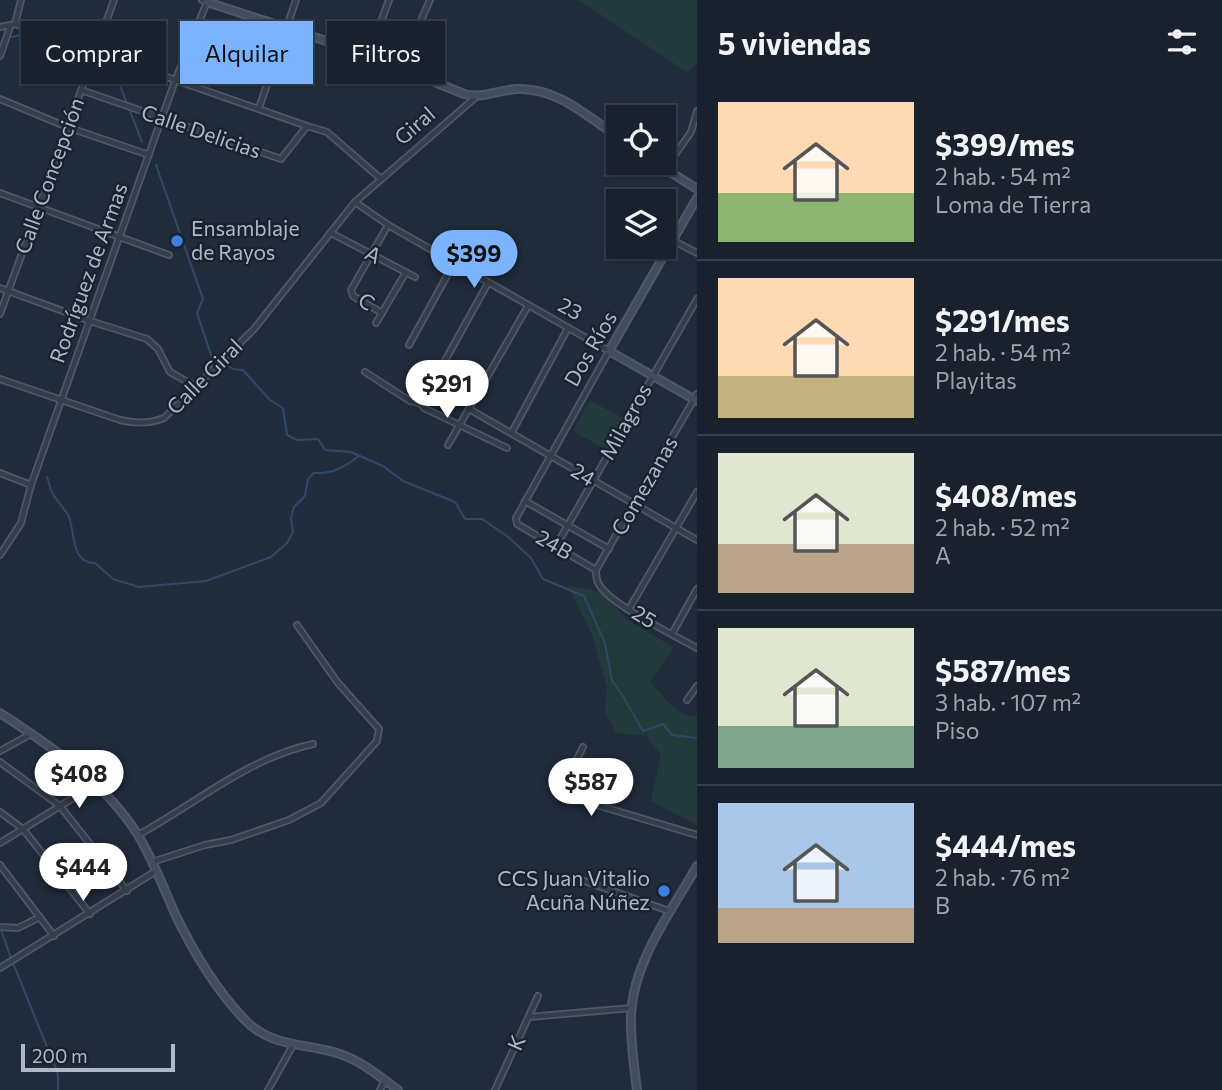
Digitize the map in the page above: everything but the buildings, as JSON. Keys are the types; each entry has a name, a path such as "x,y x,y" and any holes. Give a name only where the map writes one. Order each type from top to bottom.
{"main road":[{"path":"206,1 266,21"},
{"path":"440,84 476,97"},
{"name":"Giral","path":"476,97 515,89 547,92 564,100 606,129"},
{"path":"675,175 697,189"},
{"name":"Dos Ríos","path":"676,237 697,198"},
{"name":"Dos Ríos","path":"609,351 663,259"},
{"name":"23","path":"609,351 696,398"},
{"path":"0,713 97,783 138,835 178,920 204,966 256,1030 275,1040 343,1055 368,1067 398,1090"},
{"path":"637,1090 632,1044 632,1008 640,971 670,912 694,879 697,866"}],"street":[{"path":"0,56 21,0"},
{"name":"Calle Concepción","path":"106,21 114,0"},
{"path":"289,21 296,0"},
{"path":"381,21 388,0"},
{"path":"421,21 430,0"},
{"name":"Rodríguez de Armas","path":"0,555 21,523 31,485 206,1"},
{"path":"0,27 12,25 21,28"},
{"path":"166,77 327,132 381,179"},
{"name":"Calle Concepción","path":"0,314 83,84"},
{"path":"259,108 267,84"},
{"name":"Calle Delicias","path":"81,90 281,159 307,126"},
{"name":"Giral","path":"355,202 476,97"},
{"path":"0,99 67,127 149,155"},
{"path":"676,153 691,132 697,111"},
{"path":"0,193 169,255"},
{"name":"23","path":"355,202 388,225 609,351"},
{"name":"Calle Giral","path":"0,379 120,421 136,424 164,418 254,328 355,202"},
{"path":"370,254 388,225"},
{"name":"A","path":"331,233 415,277"},
{"path":"676,242 697,253"},
{"name":"C","path":"370,254 351,290 353,296 382,313"},
{"path":"409,345 454,263"},
{"path":"376,323 405,272"},
{"path":"488,283 422,402 424,408 507,448"},
{"path":"0,288 147,339 158,349 170,372 195,386"},
{"name":"Milagros","path":"556,546 697,299"},
{"path":"448,445 528,306"},
{"path":"512,432 568,328"},
{"name":"Dos Ríos","path":"516,518 609,351"},
{"path":"365,372 411,401 422,402"},
{"name":"Comezanas","path":"596,570 696,398"},
{"name":"24","path":"469,409 697,540"},
{"path":"0,473 31,485"},
{"path":"629,609 697,492"},
{"path":"525,502 609,549"},
{"name":"24B","path":"516,518 517,524 596,570"},
{"name":"25","path":"596,570 600,588 629,609 697,648"},
{"path":"672,634 697,589"},
{"path":"152,862 205,845 231,840 289,820 321,803 377,741 379,729 374,721 338,683 297,625"},
{"path":"687,699 697,686"},
{"path":"0,751 31,733"},
{"path":"138,835 236,775 289,750 313,744"},
{"path":"583,747 564,785 564,791 570,797 697,835"},
{"path":"0,762 60,806 127,891"},
{"path":"0,843 97,783"},
{"path":"0,812 23,829 90,914"},
{"path":"0,865 54,936"},
{"path":"2,967 156,871"},
{"path":"573,877 670,912"},
{"path":"0,927 18,928 40,917"},
{"name":"K","path":"495,1090 538,996"},
{"path":"529,1017 632,1008"},
{"path":"268,1090 293,1045"},
{"path":"380,1090 385,1080"}],"green space":[{"path":"579,0 697,0 697,63 687,72"},
{"path":"590,400 623,419 606,450 573,431"},
{"path":"568,586 599,591 628,620 674,648 650,681 676,709 697,717 697,825 651,801 661,755 646,736 616,733 605,711 607,688 592,635"}],"waterway":[{"path":"12,37 21,35"},
{"path":"119,84 142,142"},
{"path":"156,165 203,299 197,313 212,358"},
{"path":"227,365 243,370 270,400 283,408 287,435 297,440 318,439 325,450 351,452 383,466 403,481 455,502 465,519 482,519 507,536 531,558 543,579 584,596 605,643 612,681 643,731 663,724 672,735 697,738"},
{"path":"47,477 53,494 69,517 75,546 82,558 95,563 113,579 139,587 206,581 271,557 287,543 293,532 291,518 294,507 305,496 308,479 314,473 338,469 359,456"},
{"path":"0,927 11,958"},
{"path":"13,963 58,1074 58,1090"}],"place":[{"name":"Ensamblaje de Rayos","path":"177,241"},
{"name":"CCS Juan Vitalio Acuña Núñez","path":"664,891"}]}
